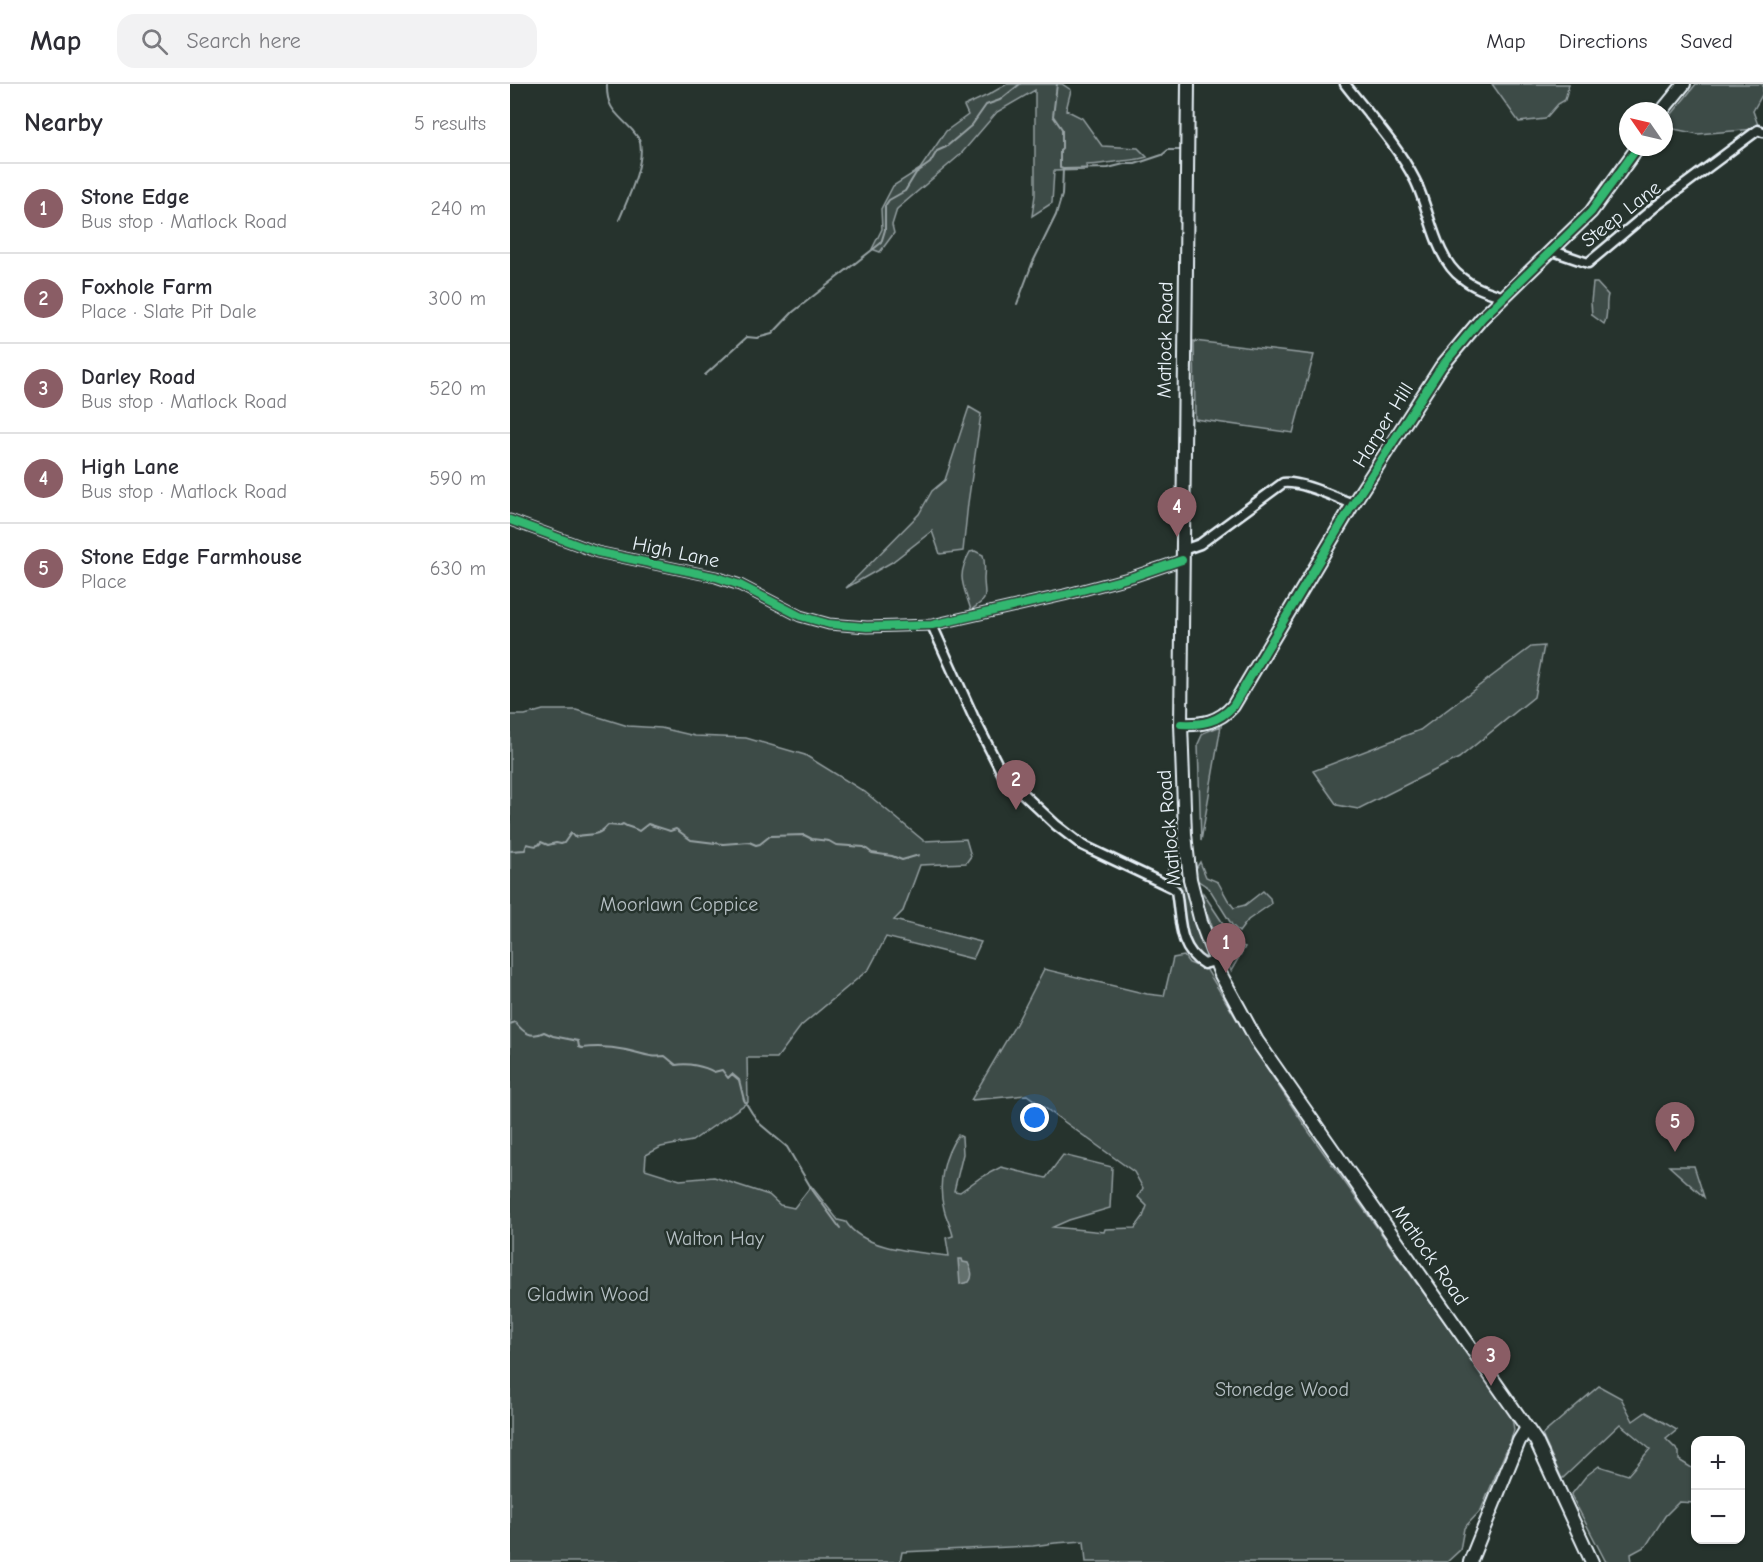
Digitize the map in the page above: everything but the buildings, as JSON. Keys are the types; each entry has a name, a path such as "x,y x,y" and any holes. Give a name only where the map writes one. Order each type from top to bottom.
{"main road":[{"name":"Matlock Road","path":"1188,84 1181,724 1185,834 1190,879 1201,922 1215,962 1257,1041 1542,1452 1592,1562"},
{"path":"1669,102 1684,84"},
{"name":"Harper Hill","path":"1181,724 1194,725 1224,717 1233,706 1353,504 1441,367 1482,318 1591,212 1631,156"},
{"path":"1470,1562 1519,1441 1527,1428"}],"street":[{"path":"1345,84 1381,129 1415,179 1440,251 1451,268 1461,278 1481,289 1504,297"},
{"name":"Steep Lane","path":"1552,251 1587,263 1656,206 1758,130 1763,132"},
{"name":"High Lane","path":"510,520 597,552 716,577 740,585 800,616 829,624 867,627 932,625 1132,577 1182,555 1200,544 1283,483 1290,482 1300,485 1353,504"},
{"path":"932,625 973,716 1003,775 1056,825 1082,845 1173,888 1176,891 1179,922 1193,957 1204,964 1215,962"}],"green space":[{"path":"1007,84 1062,84 1071,90 1066,110 1082,118 1102,146 1138,148 1147,157 1086,165 1087,170 1054,171 1052,203 1032,216 1035,195 1035,90 997,112 960,155 897,209 892,225 894,233 880,252 872,249 882,229 881,209 893,186 920,169 946,131 968,115 964,106"},
{"path":"1492,84 1569,84 1565,100 1558,104 1545,119 1519,122"},
{"path":"1696,84 1763,84 1763,93 1753,111 1758,125 1755,129 1698,134 1673,129 1673,113"},
{"path":"1593,283 1597,283 1608,295 1604,324 1592,315"},
{"path":"1194,341 1314,355 1293,433 1195,419"},
{"path":"969,407 981,414 963,551 940,554 932,531 892,562 846,588 919,514 932,491 945,480"},
{"path":"975,551 983,555 984,559 985,598 971,610 963,587 962,574 970,552"},
{"path":"1544,646 1534,697 1459,758 1358,809 1337,805 1313,771 1420,730 1531,647"},
{"path":"543,710 576,710 628,726 661,728 695,736 746,738 805,755 865,792 924,841 966,839 971,856 966,863 920,865 903,911 894,920 981,942 973,959 886,937 869,969 801,1026 777,1058 747,1058 748,1102 692,1141 661,1147 646,1155 645,1169 680,1180 714,1177 769,1195 780,1205 794,1208 811,1186 838,1220 846,1222 865,1239 892,1248 949,1256 946,1238 953,1236 941,1190 943,1170 949,1151 958,1135 962,1137 963,1154 954,1191 960,1192 1001,1167 1046,1178 1063,1155 1112,1167 1110,1208 1053,1227 1104,1232 1105,1229 1135,1228 1147,1206 1138,1197 1143,1188 1134,1172 1027,1095 971,1100 1016,1024 1044,969 1164,996 1173,958 1184,956 1189,963 1207,970 1255,1050 1309,1132 1512,1417 1514,1430 1511,1439 1481,1510 1464,1528 1460,1550 1447,1562 1086,1562 1084,1541 1033,1546 902,1552 900,1562 510,1562 510,715 525,715"},
{"path":"1221,726 1201,841 1198,744 1203,733"},
{"path":"1176,821 1184,870 1207,954 1205,957 1197,955 1187,934 1177,876 1174,875 1171,880 1167,879 1171,823"},
{"path":"1200,862 1206,877 1218,882 1234,908 1245,905 1263,891 1270,898 1271,904 1248,920 1239,932 1232,925 1209,888 1197,880 1195,870"},
{"path":"1203,893 1234,940 1245,947 1231,971 1201,900"},
{"path":"1669,1166 1694,1166 1704,1197"},
{"path":"1599,1386 1621,1398 1633,1421 1646,1412 1677,1430 1666,1439 1679,1452 1679,1460 1691,1468 1691,1503 1679,1502 1665,1516 1646,1546 1631,1554 1632,1562 1606,1562 1571,1495 1586,1476 1599,1466 1628,1475 1650,1449 1620,1424 1562,1479 1542,1435"}],"shaded area":[{"path":"958,1259 962,1259 969,1265 972,1275 969,1282 960,1284"}],"waterway":[{"path":"607,84 611,106 633,131 641,147 635,180 619,220"},
{"path":"705,375 747,337 757,338 772,334 793,312 881,243 885,230 885,206 889,200 905,191 916,173 930,163 937,151 946,147 972,125 986,105 1000,100 1020,84"},
{"path":"1017,304 1032,264 1056,215 1062,195 1063,169 1060,168 1062,129 1053,116 1057,84"},
{"path":"1063,169 1108,168 1135,164 1162,155 1168,150 1180,150"},
{"path":"510,851 525,850 527,844 537,846 541,842 548,845 561,844 571,833 574,837 596,834 608,825 623,824 639,831 648,824 670,831 676,829 691,840 723,844 749,842 756,845 770,836 804,835 836,845 864,847 872,853 902,860 919,855"},
{"path":"510,1024 515,1022 531,1035 544,1032 578,1041 579,1047 582,1048 610,1048 650,1056 665,1056 676,1065 686,1064 714,1072 722,1070 728,1078 732,1074 739,1080 744,1100 752,1113 760,1124 787,1147 813,1191 840,1228"}],"cycle path":[{"path":"1181,724 1196,724 1216,719 1233,706 1353,504 1441,367 1482,318 1591,212 1631,156"},
{"path":"510,520 597,552 716,577 740,585 800,616 829,624 867,627 932,625 1064,595 1132,577 1182,560"}],"place":[{"name":"High Lane","path":"1177,537"},
{"name":"Foxhole Farm","path":"1016,810"},
{"name":"Stone Edge","path":"1226,973"},
{"name":"Stone Edge Farmhouse","path":"1675,1152"},
{"name":"Darley Road","path":"1491,1386"}],"park label":[{"name":"Moorlawn Coppice","path":"679,904"},
{"name":"Walton Hay","path":"715,1238"},
{"name":"Gladwin Wood","path":"588,1294"},
{"name":"Stonedge Wood","path":"1282,1389"}]}
